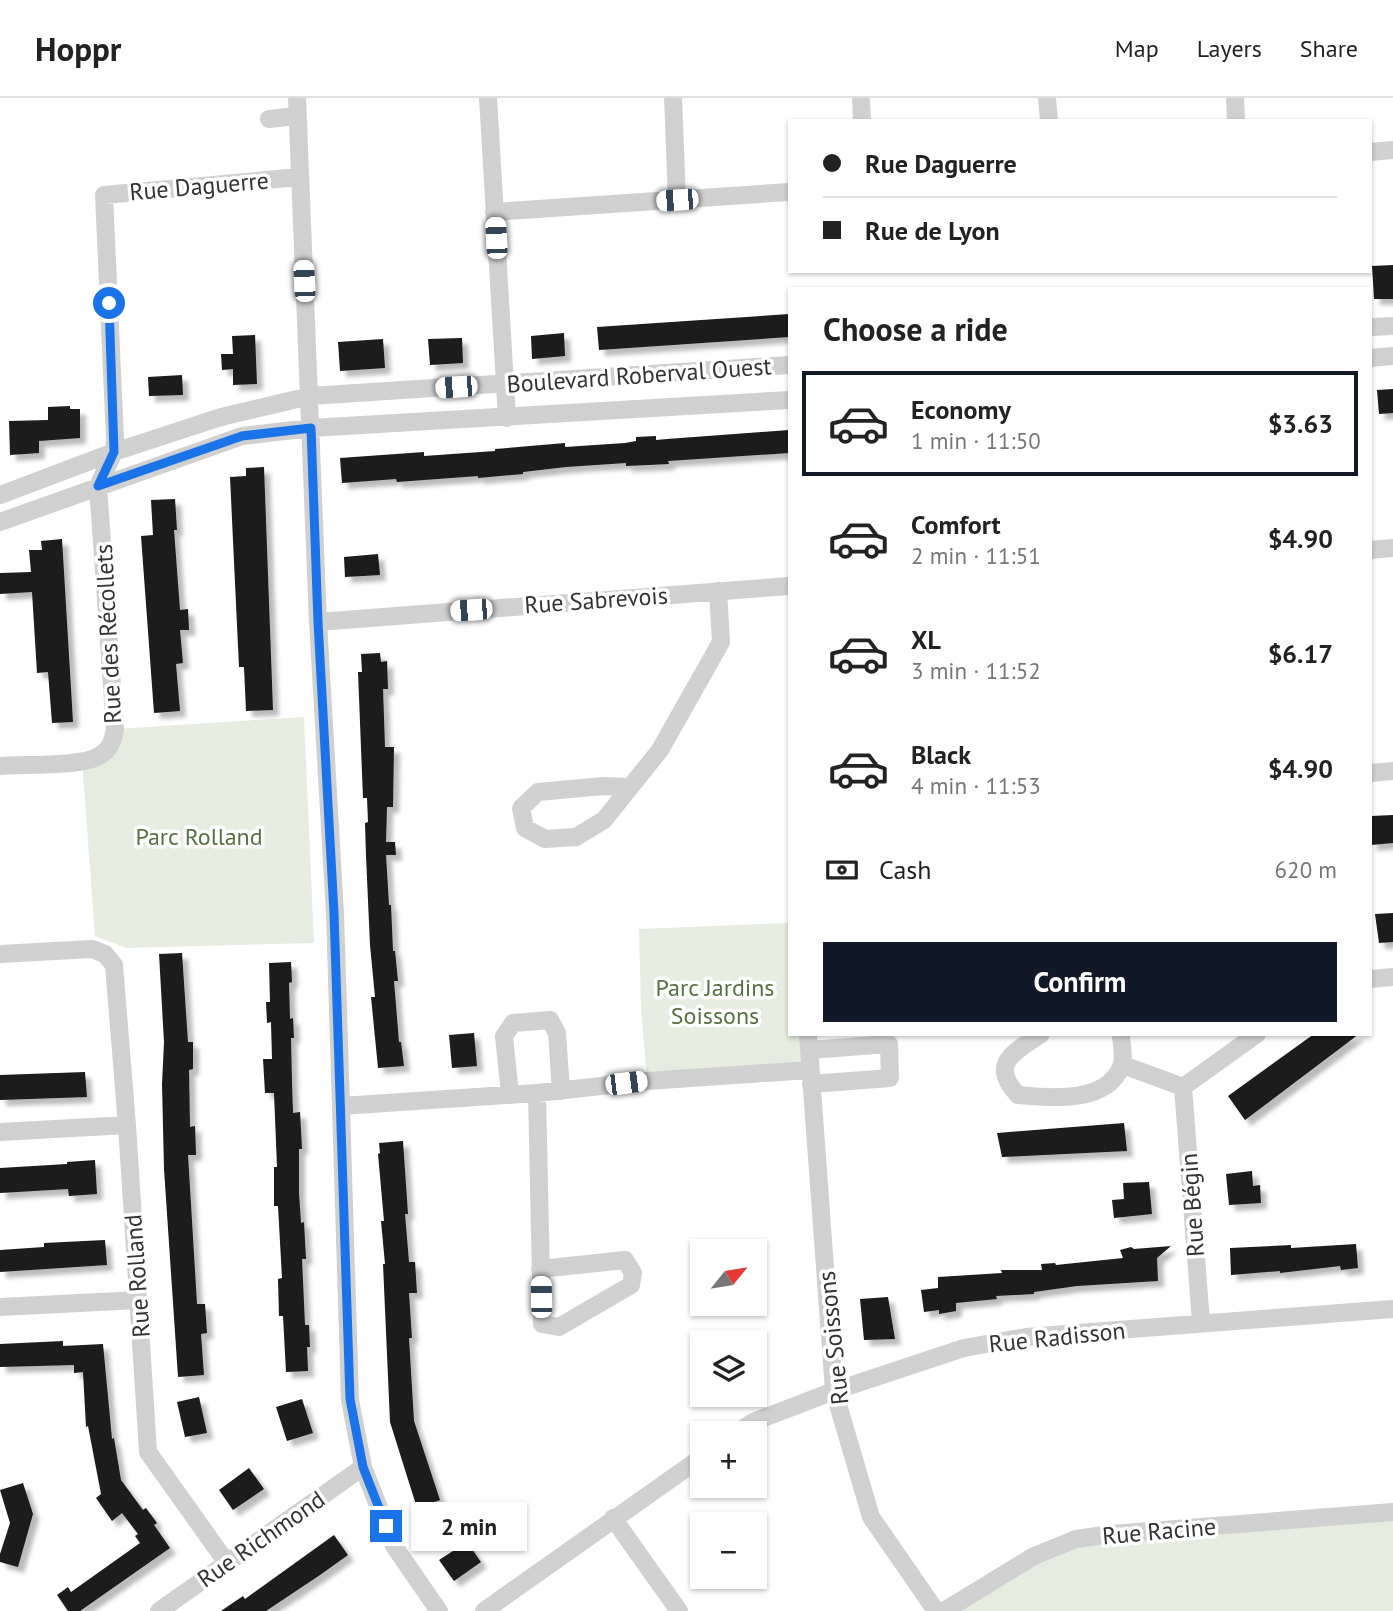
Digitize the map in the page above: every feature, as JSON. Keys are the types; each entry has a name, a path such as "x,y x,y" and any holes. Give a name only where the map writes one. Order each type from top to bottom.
{"street":[{"path":"297,98 318,622 334,900 350,1399 363,1467 394,1546 439,1611"},
{"path":"488,98 506,418"},
{"path":"673,98 677,200"},
{"path":"861,98 862,119"},
{"path":"1047,98 1049,119"},
{"path":"1235,98 1236,119"},
{"path":"269,118 297,116"},
{"path":"1372,152 1393,150"},
{"name":"Rue Daguerre","path":"114,452 104,195 299,177"},
{"path":"494,212 788,192"},
{"path":"1372,327 1393,326"},
{"path":"1372,358 1393,356"},
{"name":"Boulevard Roberval Ouest","path":"0,495 114,452 221,417 310,396 788,365"},
{"name":"Boulevard Roberval Ouest","path":"0,522 242,436 311,428 788,400"},
{"name":"Rue des Récollets","path":"0,766 82,761 99,756 113,743 115,729 98,486 114,452"},
{"path":"1372,550 1393,548"},
{"name":"Rue Sabrevois","path":"318,622 788,586"},
{"path":"628,787 603,786 538,792 521,807 525,828 545,839 576,837 604,820 660,750 721,642 718,591"},
{"path":"1372,773 1393,771"},
{"name":"Rue Rolland","path":"0,954 92,949 105,954 114,965 148,1452 227,1563"},
{"path":"1372,979 1393,977"},
{"path":"510,1095 504,1036 513,1023 550,1020 557,1033 561,1091"},
{"path":"1038,1036 1008,1057 1004,1070 1009,1084 1018,1094 1051,1099 1097,1091 1112,1082 1123,1065 1121,1036"},
{"path":"1123,1065 1183,1087 1254,1036"},
{"name":"Rue Soissons","path":"810,1077 890,1078 888,1044 808,1042 810,1077 834,1391 871,1517 936,1611"},
{"path":"341,1106 537,1093 647,1081 810,1077"},
{"name":"Rue Bégin","path":"1183,1087 1201,1322"},
{"path":"537,1093 540,1269 542,1324 559,1326 631,1285 633,1273 625,1260 540,1269"},
{"path":"0,1132 127,1125"},
{"path":"0,1307 139,1300"},
{"name":"Rue Radisson","path":"756,1421 834,1391 964,1348 1026,1337 1393,1309"},
{"path":"484,1611 690,1465"},
{"name":"Rue Richmond","path":"159,1611 363,1467"},
{"name":"Rue Racine","path":"944,1611 1034,1556 1076,1539 1393,1512"},
{"path":"613,1518 679,1611"}],"green space":[{"name":"Parc Rolland","path":"304,717 314,943 126,948 95,936 82,761 99,756 115,729"},
{"name":"Parc Jardins Soissons","path":"788,923 788,1036 808,1036 810,1070 647,1081 641,1008 639,929"},
{"path":"1393,1512 1393,1611 944,1611 1076,1539"}],"building":[{"path":"1393,265 1393,299 1374,299 1372,266"},
{"path":"788,314 788,337 599,350 597,327"},
{"path":"564,333 565,356 532,359 531,336"},
{"path":"255,335 257,384 233,385 233,369 222,370 221,354 233,354 232,336"},
{"path":"462,338 463,363 430,365 428,339"},
{"path":"383,339 385,368 340,371 338,342"},
{"path":"182,375 183,395 149,396 148,377"},
{"path":"1393,389 1393,413 1379,414 1377,390"},
{"path":"70,406 70,409 80,409 80,438 39,441 39,453 10,455 9,421 48,420 48,407"},
{"path":"788,430 788,453 668,461 669,464 626,466 626,463 566,467 478,478 342,483 340,458 424,452 424,456 565,443 565,447 625,443 636,441 636,437 656,436 656,440"},
{"path":"264,467 273,710 246,711 244,667 239,667 230,477 246,476 246,468"},
{"path":"175,499 177,530 174,530 180,610 188,609 189,630 180,630 183,663 176,664 180,711 154,713 141,536 153,535 151,500"},
{"path":"62,539 73,722 52,723 48,672 37,673 32,592 0,594 0,573 31,572 29,550 42,550 41,541"},
{"path":"378,554 380,575 345,577 344,557"},
{"path":"380,653 381,662 387,661 388,689 383,689 385,747 394,747 393,807 387,807 386,842 395,842 396,855 386,855 393,951 398,981 394,981 399,1042 404,1066 378,1068 371,997 375,997 366,856 367,798 363,798 358,672 362,672 361,654"},
{"path":"1393,815 1393,843 1372,845 1372,816"},
{"path":"1393,913 1393,942 1379,943 1375,914"},
{"path":"182,953 188,1042 193,1042 193,1069 189,1070 190,1127 195,1126 196,1155 188,1155 197,1304 205,1304 207,1333 201,1334 204,1375 178,1377 164,1169 164,1042 159,954"},
{"path":"291,962 292,982 289,983 290,1019 293,1018 294,1038 291,1038 293,1113 300,1112 302,1149 299,1149 299,1193 306,1259 302,1259 305,1325 309,1325 310,1347 307,1347 308,1371 286,1372 283,1316 279,1316 278,1279 282,1278 278,1206 274,1206 274,1167 277,1167 274,1093 265,1093 263,1059 272,1059 271,1022 267,1023 266,1002 270,1002 269,963"},
{"path":"474,1033 477,1066 452,1068 449,1035"},
{"path":"1311,1036 1356,1036 1245,1120 1228,1096"},
{"path":"85,1072 87,1097 0,1100 0,1075"},
{"path":"1124,1123 1127,1151 1002,1157 997,1133"},
{"path":"403,1141 409,1262 415,1262 417,1293 409,1293 414,1421 440,1500 417,1508 390,1422 381,1221 384,1221 378,1154 379,1143"},
{"path":"95,1160 97,1194 69,1196 68,1189 0,1193 0,1168"},
{"path":"1252,1171 1253,1186 1260,1185 1261,1203 1229,1205 1226,1174"},
{"path":"1149,1182 1152,1214 1114,1218 1112,1200 1124,1199 1123,1183"},
{"path":"105,1240 107,1265 0,1272 0,1250 44,1247 44,1243"},
{"path":"1356,1244 1358,1268 1341,1270 1340,1266 1231,1275 1230,1248"},
{"path":"1171,1246 1157,1258 1158,1281 1077,1286 1034,1294 996,1296 997,1299 956,1303 956,1311 939,1314 939,1310 924,1312 921,1290 938,1288 938,1277 1002,1273 1001,1270 1042,1270 1041,1264 1123,1258 1120,1250 1131,1247"},
{"path":"888,1297 895,1339 864,1340 860,1299"},
{"path":"63,1341 63,1346 103,1344 112,1439 114,1438 121,1480 143,1510 146,1508 157,1523 154,1525 170,1548 80,1611 68,1611 57,1595 68,1587 71,1592 140,1543 135,1536 138,1534 122,1513 112,1521 96,1498 101,1494 88,1426 86,1427 83,1372 74,1373 74,1365 0,1367 0,1344"},
{"path":"199,1397 207,1433 185,1437 177,1402"},
{"path":"302,1399 313,1433 287,1441 276,1407"},
{"path":"249,1468 264,1489 233,1510 219,1490"},
{"path":"23,1483 33,1514 18,1567 0,1562 10,1523 0,1490"},
{"path":"334,1535 348,1555 320,1575 266,1611 221,1611 243,1596 245,1599"},
{"path":"467,1542 481,1562 454,1581 439,1560"}],"route":[{"path":"109,303 115,439 114,452 98,486 242,436 311,428 318,622 334,913 350,1399 363,1467 386,1526"}]}
